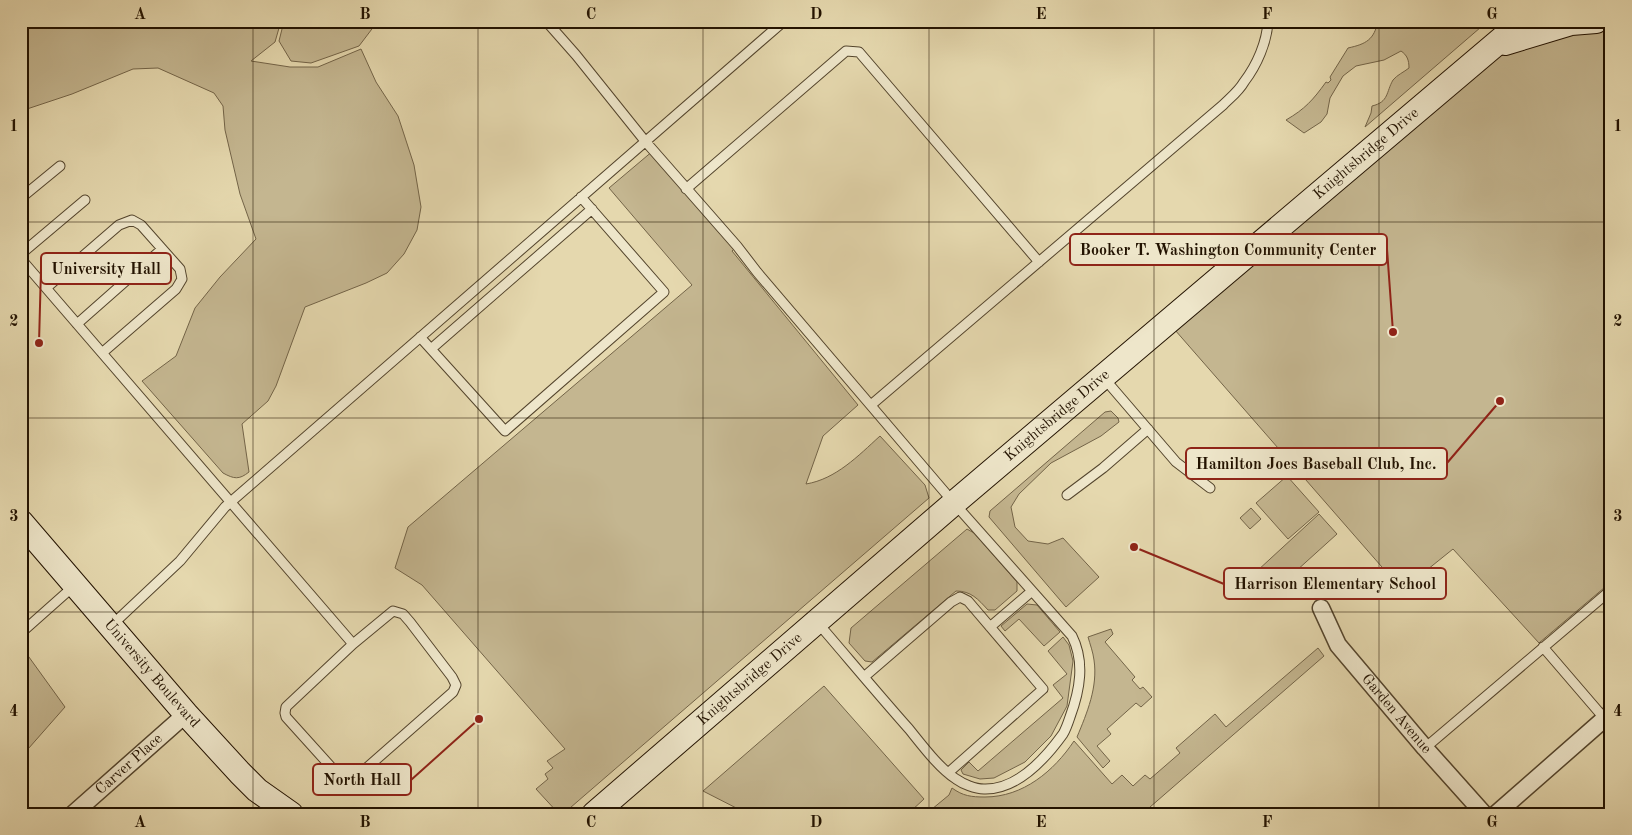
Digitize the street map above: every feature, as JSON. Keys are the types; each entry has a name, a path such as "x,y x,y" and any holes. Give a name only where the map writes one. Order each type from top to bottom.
{"street":[{"name":"Knightsbridge Drive","path":"594,814 954,503 1523,21"},
{"path":"1492,48 1571,23 1596,21"},
{"name":"University Boulevard","path":"21,522 112,625 186,714 257,790 292,814"},
{"name":"Garden Avenue","path":"1321,608 1338,645 1424,748 1484,814"},
{"name":"Carver Place","path":"73,814 186,714"},
{"path":"1496,814 1608,715"}],"lane":[{"path":"112,625 180,561 225,507 784,21"},
{"path":"871,405 1223,105 1244,83 1256,61 1267,35 1268,21"},
{"path":"547,22 645,141 737,246 954,503 1072,636 1077,647 1080,668 1077,698 1064,732 1046,756 1028,772 1002,787 983,789 964,784 948,773 817,622"},
{"path":"686,189 846,51 859,52 1039,262"},
{"path":"21,198 60,166"},
{"path":"420,337 505,431 664,292 581,197"},
{"path":"21,254 86,200"},
{"path":"431,349 592,209"},
{"path":"46,288 118,225 132,220 141,225 180,269 182,279 176,289 102,353"},
{"path":"77,324 162,249"},
{"path":"21,259 353,644"},
{"path":"1103,376 1176,462 1210,488"},
{"path":"1067,495 1103,468 1148,429"},
{"path":"21,633 76,584"},
{"path":"1424,748 1611,590"},
{"path":"990,627 1032,591"},
{"path":"864,677 951,602 960,597 968,601 1042,689 948,773"},
{"path":"393,611 403,614 452,677 456,685 453,692 354,779 347,781 341,778 284,713 286,707 353,644 393,611"},
{"path":"1543,647 1608,715"}],"shaded area":[{"path":"21,21 281,21 275,42 251,61 290,67 318,67 361,49 376,82 398,116 414,165 421,207 417,230 404,254 387,273 305,307 276,386 268,401 242,424 249,472 242,476 233,477 223,473 142,381 176,356 195,308 220,277 256,239 240,194 225,130 223,106 214,93 158,68 133,69 72,94 21,111"},
{"path":"284,21 378,21 359,46 311,63 291,61 279,41"},
{"path":"1378,21 1488,21 1365,127 1372,106 1384,99 1393,80 1409,68 1407,58 1401,51 1384,60 1356,66 1343,76 1330,98 1327,114 1321,122 1304,133 1286,120 1304,108 1326,82 1328,83 1331,80 1330,77 1348,48 1360,45 1371,37"},
{"path":"1596,21 1611,21 1611,582 1539,643 1453,549 1402,590 1168,322 1492,48"},
{"path":"654,150 737,246 732,251 858,405 823,436 806,484 837,472 855,459 880,436 925,485 929,498 563,814 559,814 536,789 548,779 545,774 553,768 547,761 565,749 422,585 395,568 408,527 692,285 609,188"},
{"path":"1111,411 1118,418 1119,422 1101,436 1051,463 1019,494 1011,507 1015,527 1028,541 1048,544 1063,538 1099,577 1066,607 989,517 990,511 1105,412"},
{"path":"1287,476 1319,512 1288,539 1256,503"},
{"path":"1251,508 1261,519 1250,529 1240,518"},
{"path":"1319,514 1337,534 1275,590 1257,571"},
{"path":"967,529 974,533 1017,582 1017,591 995,610 988,610 970,594 956,591 872,662 865,661 849,643 851,628"},
{"path":"1027,604 1037,605 1060,632 1044,646 1019,619 1005,631 1001,626"},
{"path":"1111,629 1113,634 1105,642 1135,677 1132,680 1140,689 1143,687 1152,697 1141,707 1136,703 1107,729 1111,734 1097,746 1110,761 1103,768 1077,737 1093,690 1095,670 1088,637"},
{"path":"1063,637 1069,645 1073,661 1067,706 1051,736 1025,762 994,778 980,779 963,774 961,770 969,762 978,771 1063,698 1053,685 1067,674 1048,651"},
{"path":"21,646 65,707 21,757"},
{"path":"1318,648 1324,656 1142,814 926,814 949,795 952,788 967,796 985,797 999,796 1025,787 1047,772 1074,741 1112,784 1122,775 1133,786 1145,775 1150,779 1180,753 1176,748 1215,714 1226,727"},
{"path":"824,686 924,799 910,812 905,814 748,814 703,791"}],"place":[{"name":"Booker T. Washington Community Center","path":"1393,332"},
{"name":"University Hall","path":"39,343"},
{"name":"Hamilton Joes Baseball Club, Inc.","path":"1500,401"},
{"name":"Harrison Elementary School","path":"1134,547"},
{"name":"North Hall","path":"479,719"}]}
